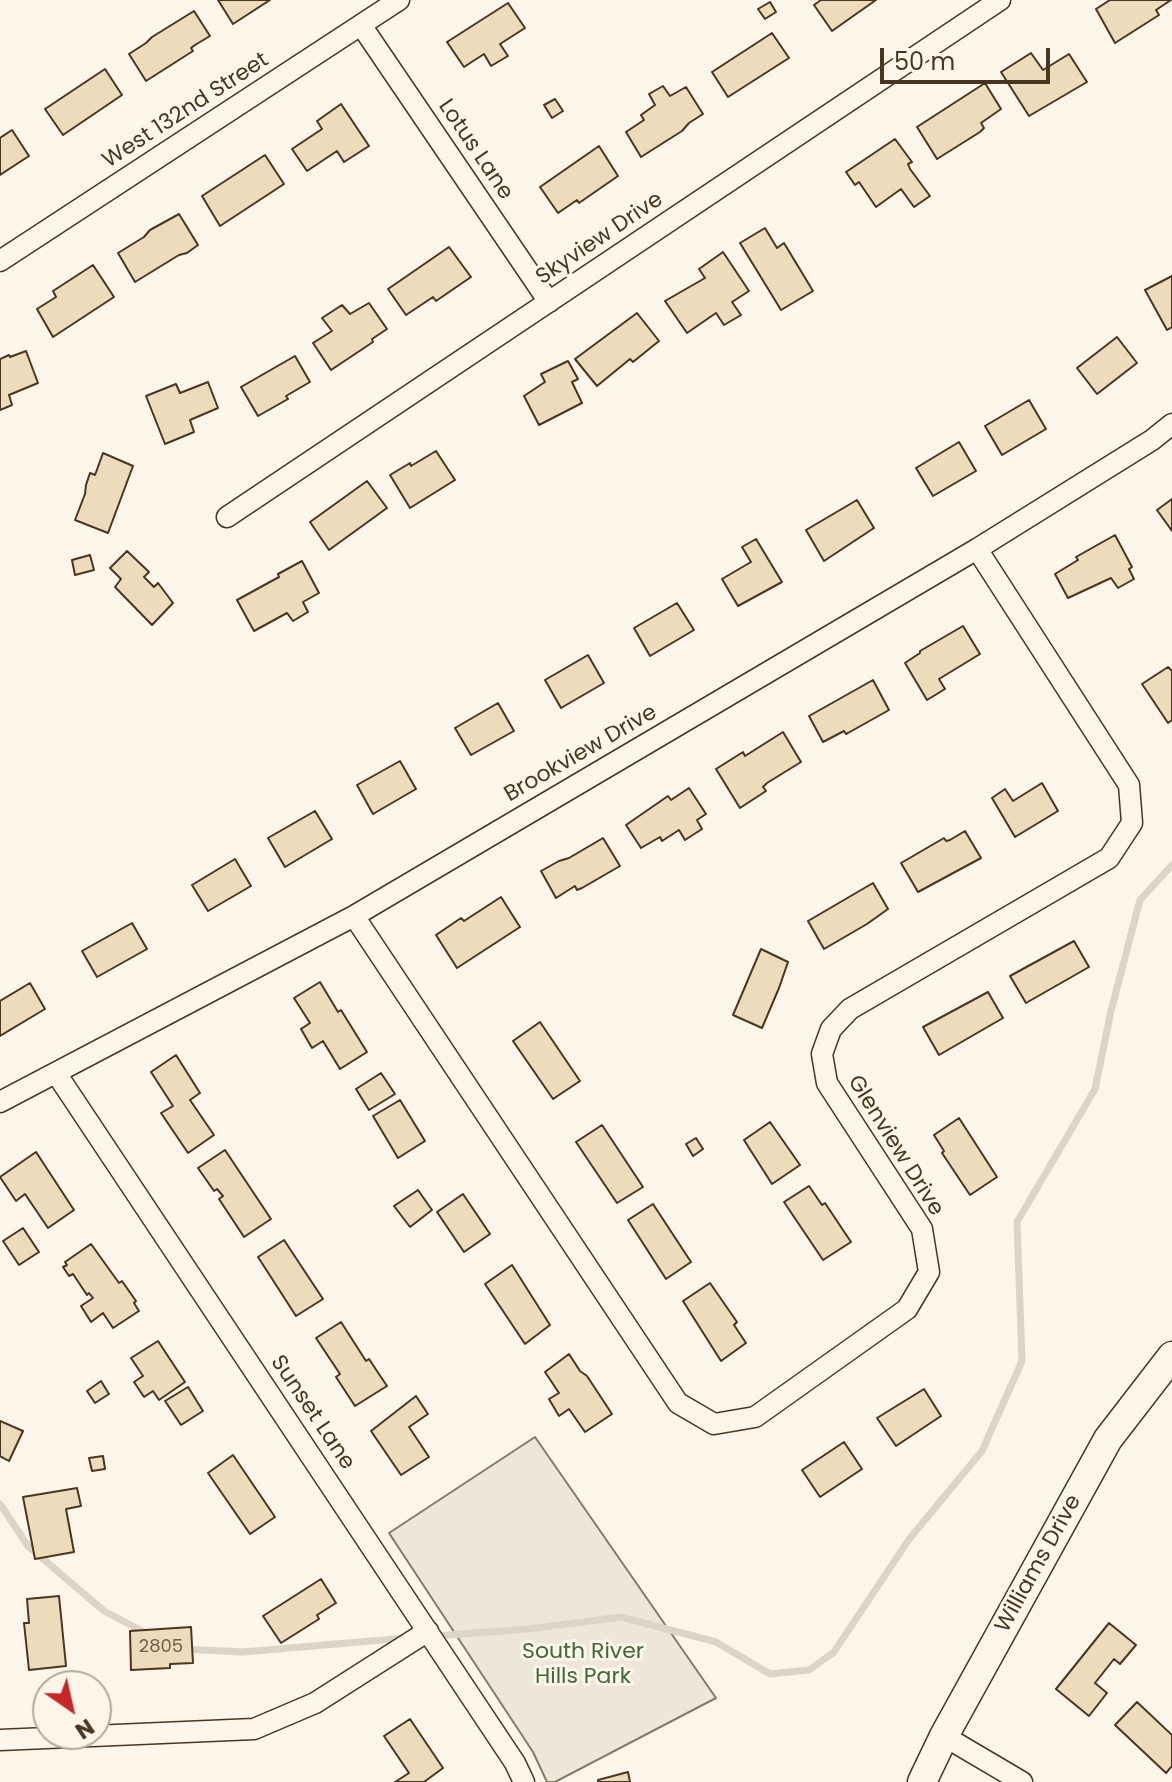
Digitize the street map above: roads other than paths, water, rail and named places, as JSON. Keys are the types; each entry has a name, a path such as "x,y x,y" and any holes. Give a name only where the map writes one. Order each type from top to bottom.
{"main road":[{"name":"Williams Drive","path":"922,1782 944,1736 1108,1439 1172,1356"}],"street":[{"name":"West 132nd Street","path":"0,261 399,0"},
{"name":"Skyview Drive","path":"227,517 1000,0"},
{"name":"Lotus Lane","path":"361,25 549,302"},
{"name":"Brookview Drive","path":"0,1102 354,916 977,549 1152,440 1172,424"},
{"name":"Glenview Drive","path":"354,916 678,1403 714,1424 755,1417 907,1309 929,1272 922,1229 827,1083 822,1054 831,1029 850,1009 1109,858 1132,823 1129,785 977,549"},
{"name":"Sunset Lane","path":"56,1073 428,1631 515,1763 524,1782"},
{"path":"0,1740 254,1729 315,1703 428,1631"},
{"path":"944,1736 1022,1782"}],"waterway":[{"path":"435,1636 528,1629 621,1617 716,1642 770,1674 809,1670 834,1652 910,1538 982,1451 1022,1361 1017,1222 1095,1089 1111,1011 1140,900 1172,865"},
{"path":"0,1504 28,1546 104,1611 150,1635"},
{"path":"183,1649 243,1652 406,1638"}],"park label":[{"name":"South River Hills Park","path":"583,1664"}]}
